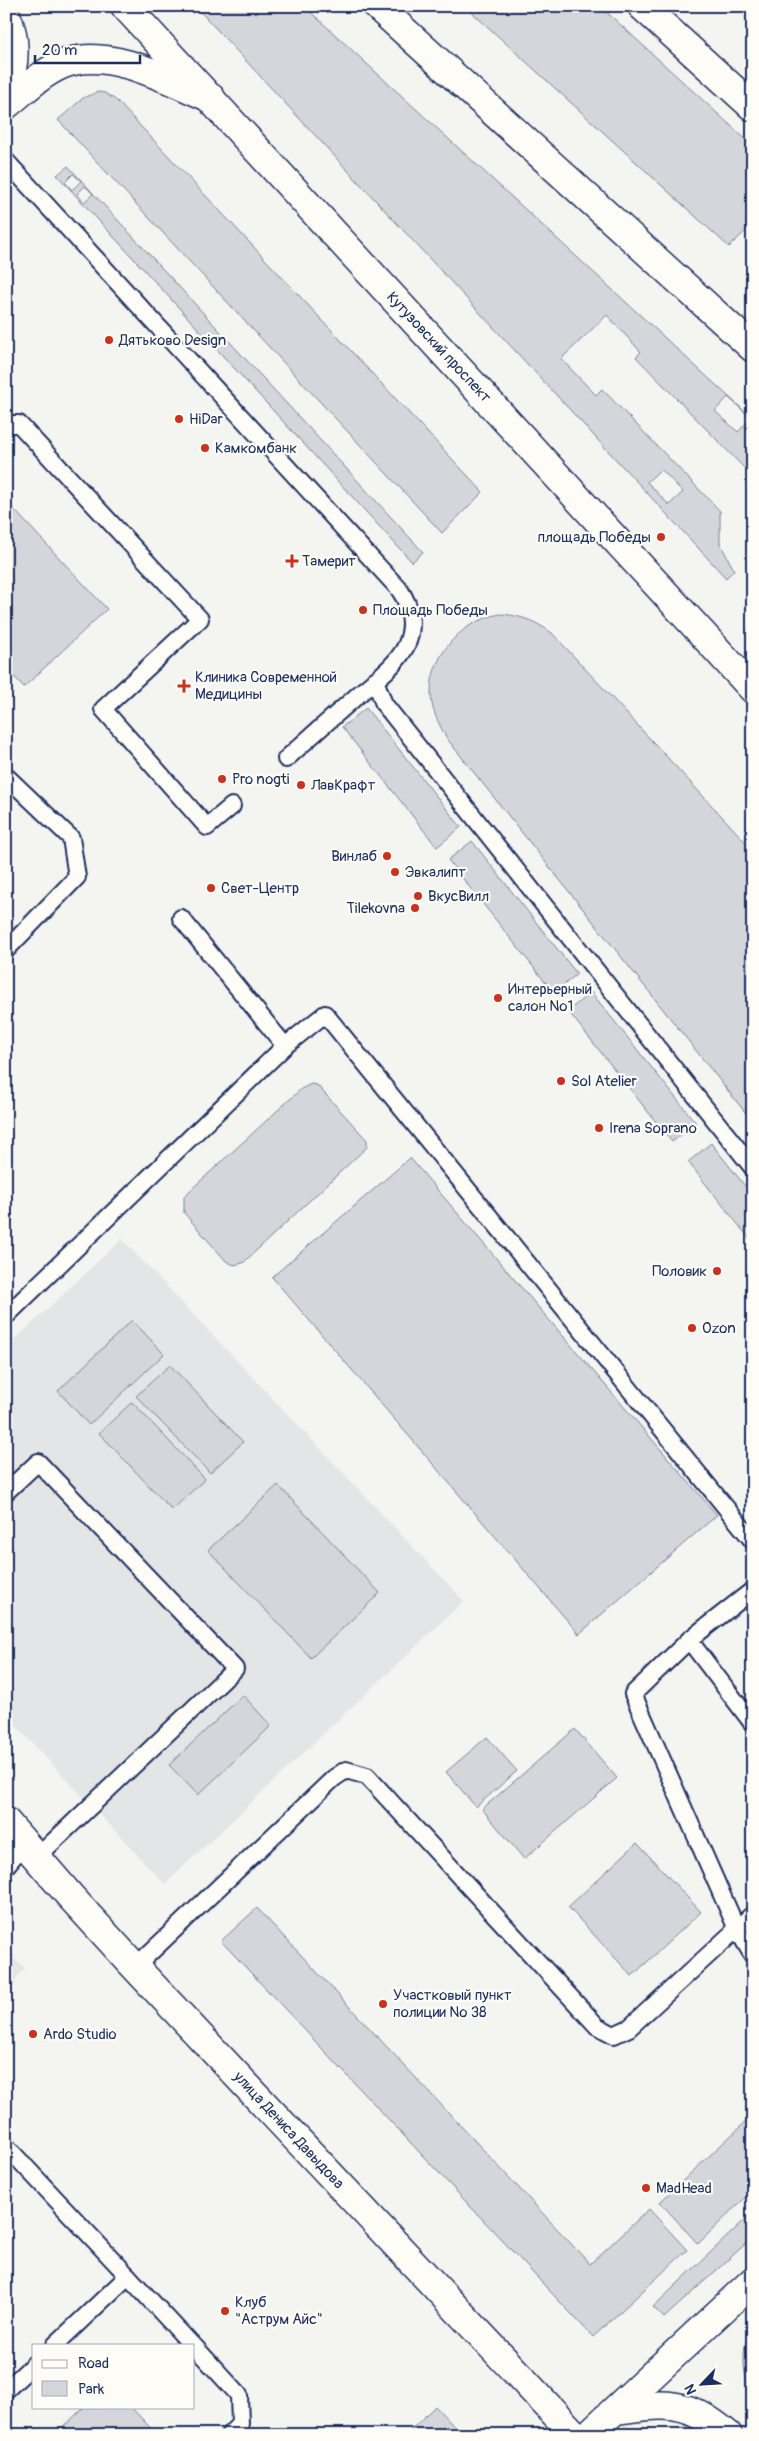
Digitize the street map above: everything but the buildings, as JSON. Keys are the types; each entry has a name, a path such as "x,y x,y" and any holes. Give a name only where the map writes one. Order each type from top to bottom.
{"street":[{"name":"Кутузовский проспект","path":"125,6 753,689"},
{"path":"377,6 753,348"},
{"path":"642,6 753,107"},
{"path":"6,15 10,23 14,54 12,77 6,92"},
{"path":"6,105 48,72 69,62 92,60 130,65 211,98"},
{"name":"улица Дениса Давыдова","path":"6,1822 22,1844 135,1967 575,2435"},
{"path":"588,2435 753,2281"},
{"path":"616,2410 659,2404 687,2408 711,2420 728,2435"}],"lane":[{"path":"6,161 399,589 407,601 411,614 410,631 405,647 392,664 286,759"},
{"path":"6,424 19,424 200,620 103,708 207,827 232,806"},
{"path":"376,680 384,704 753,1168"},
{"path":"6,776 71,838 77,877 6,950"},
{"path":"181,918 285,1046"},
{"path":"6,1316 285,1046 325,1014 753,1541"},
{"path":"6,1492 38,1462 235,1669 22,1844 6,1866"},
{"path":"753,1590 689,1640 634,1694 737,1929 753,1956"},
{"path":"689,1640 753,1724"},
{"path":"135,1967 334,1778 346,1770 367,1776 597,2026 614,2035 629,2028 753,1914"},
{"path":"6,2146 191,2344"},
{"path":"56,2344 128,2276"},
{"path":"195,2348 239,2395 240,2424 229,2435"},
{"path":"6,2390 32,2366"}],"shaded area":[{"path":"122,1239 464,1601 165,1884 6,1715 6,1348"},
{"path":"6,1952 25,1968 6,1990"}],"green space":[{"path":"195,6 304,6 753,419 753,477 636,357 641,352 607,315 561,359 596,395 602,389 720,511 720,543 734,570 726,578","holes":["728,397 751,418 738,432 715,411","661,469 683,492 669,505 647,482"]},
{"path":"465,6 600,6 753,146 753,224 729,247"},
{"path":"97,92 105,93 117,101 483,492 442,533 58,120 83,98"},
{"path":"68,166 423,552 412,562 57,175","holes":["73,174 81,181 72,190 65,182","85,186 93,194 84,202 77,194"]},
{"path":"6,501 107,609 24,687 6,668"},
{"path":"502,614 528,620 552,633 753,850 753,1122 448,740 439,724 433,708 431,692 433,675 447,646 458,634 472,625 486,618"},
{"path":"366,708 461,827 437,847 342,727"},
{"path":"472,841 577,974 554,993 448,860"},
{"path":"591,992 696,1123 672,1142 568,1011"},
{"path":"311,1084 317,1085 367,1140 367,1147 243,1263 234,1265 226,1261 184,1213 184,1196 301,1089"},
{"path":"711,1143 753,1196 753,1243 688,1162"},
{"path":"410,1158 717,1515 579,1634 272,1277"},
{"path":"132,1320 164,1354 89,1425 58,1391"},
{"path":"170,1365 243,1442 210,1473 136,1396"},
{"path":"132,1402 205,1479 172,1510 99,1433"},
{"path":"278,1485 380,1593 311,1658 208,1550"},
{"path":"243,1695 271,1726 198,1795 169,1765"},
{"path":"575,1729 617,1778 524,1859 482,1809"},
{"path":"487,1737 517,1771 476,1807 446,1772"},
{"path":"637,1843 701,1912 632,1976 568,1907"},
{"path":"257,1908 590,2264 649,2209 687,2250 593,2337 221,1941"},
{"path":"753,2115 753,2190 698,2244 660,2202"},
{"path":"753,2212 753,2237 664,2318 653,2307"},
{"path":"753,2327 753,2399 745,2372 744,2352"},
{"path":"435,2406 462,2435 406,2435"},
{"path":"83,2408 132,2408 157,2435 55,2435"}],"place":[{"name":"Дятьково Design","path":"109,340"},
{"name":"HiDar","path":"179,419"},
{"name":"Камкомбанк","path":"205,448"},
{"name":"площадь Победы","path":"661,537"},
{"name":"Тамерит","path":"292,561"},
{"name":"Площадь Победы","path":"363,610"},
{"name":"Клиника Современной Медицины","path":"184,686"},
{"name":"Pro nogti","path":"222,779"},
{"name":"ЛавКрафт","path":"301,785"},
{"name":"Винлаб","path":"387,856"},
{"name":"Эвкалипт","path":"395,872"},
{"name":"Свет-Центр","path":"211,888"},
{"name":"ВкусВилл","path":"418,896"},
{"name":"Tilekovna","path":"415,908"},
{"name":"Интерьерный салон №1","path":"498,998"},
{"name":"Sol Atelier","path":"561,1081"},
{"name":"Irena Soprano","path":"599,1128"},
{"name":"Половик","path":"717,1271"},
{"name":"Ozon","path":"692,1328"},
{"name":"Участковый пункт полиции № 38","path":"383,2004"},
{"name":"Ardo Studio","path":"33,2034"},
{"name":"MadHead","path":"646,2188"},
{"name":"Клуб \"Аструм Айс\"","path":"225,2311"}]}
